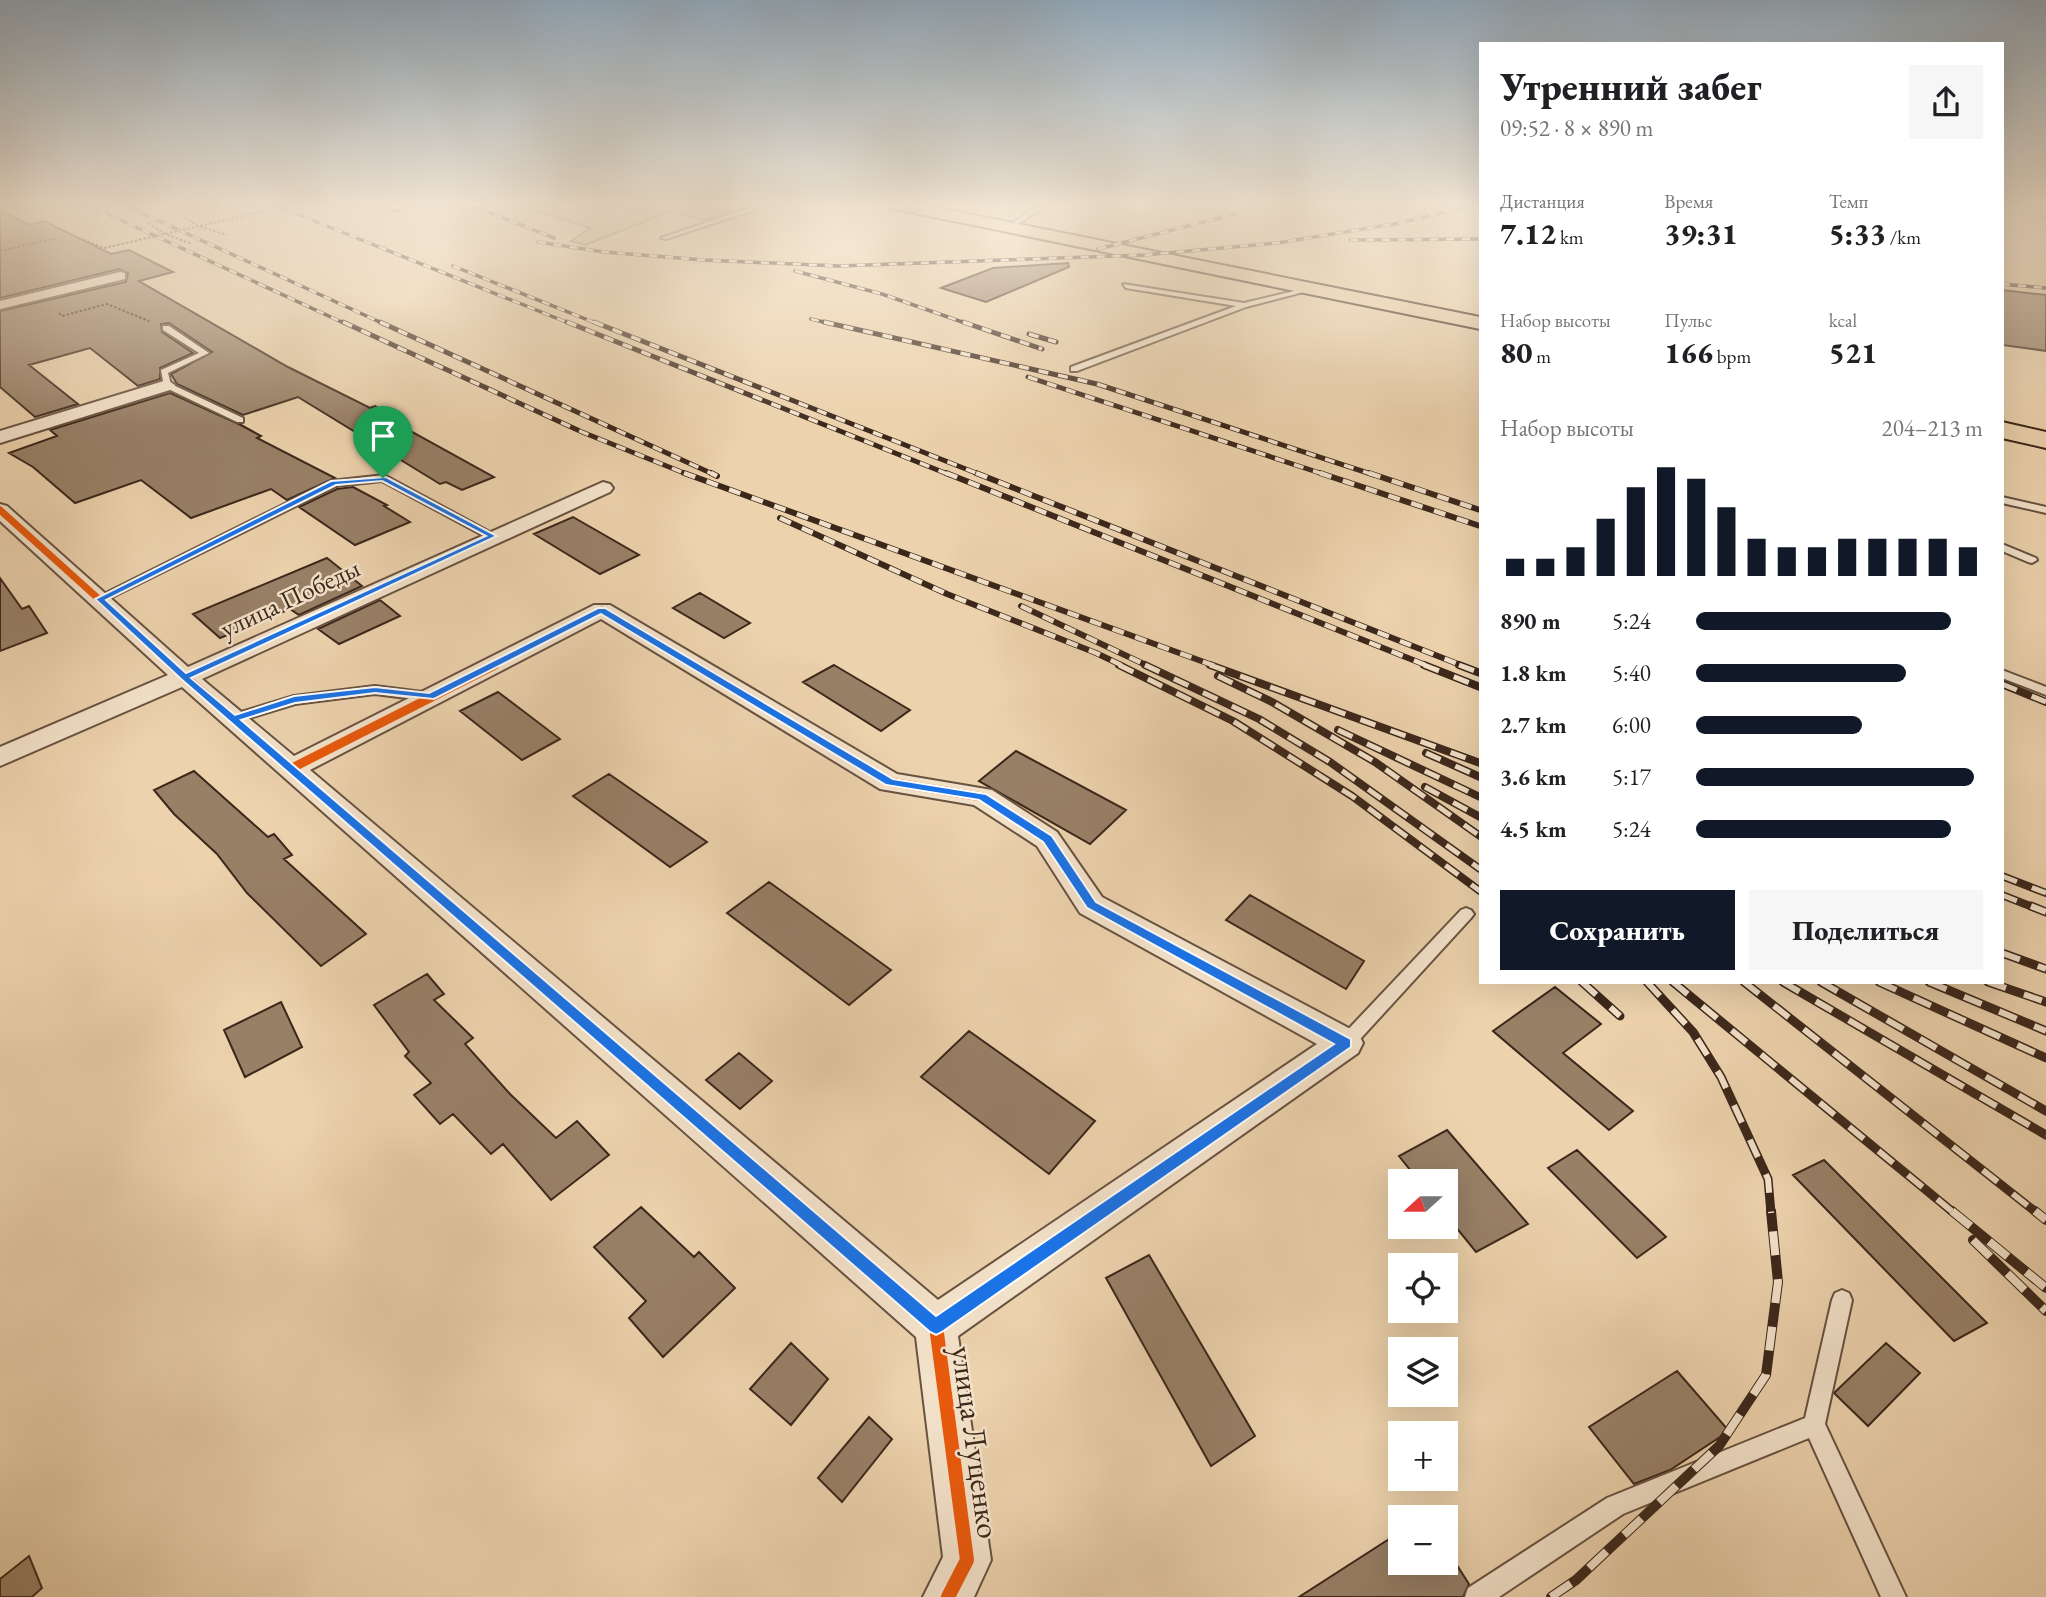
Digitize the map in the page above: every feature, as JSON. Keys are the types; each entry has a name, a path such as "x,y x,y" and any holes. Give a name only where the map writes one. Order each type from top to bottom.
{"main road":[{"path":"1255,278 1479,323"},
{"path":"2004,430 2046,440"}],"street":[{"path":"0,305 114,278"},
{"path":"0,437 167,386"},
{"name":"улица Победы","path":"0,757 185,677 603,488"},
{"path":"0,510 233,719 936,1326"},
{"path":"292,768 602,610 890,782 982,797 1047,839 1091,905 1346,1043"},
{"name":"улица Луценко","path":"948,1597 967,1560 936,1326 1346,1043"}],"lane":[{"path":"1126,286 1244,305"},
{"path":"1074,369 1244,305 1311,289"},
{"path":"166,328 205,353 164,372 167,386 240,420"},
{"path":"100,599 334,483 383,478 492,536"},
{"path":"2004,500 2046,510"},
{"path":"2004,548 2032,560"},
{"path":"2004,675 2046,691"},
{"path":"233,719 294,700 375,690 430,697"},
{"path":"1346,1043 1466,914"},
{"path":"1842,1300 1815,1425 1894,1597"},
{"path":"1477,1597 1615,1506 1815,1425"}],"path":[{"path":"33,298 62,316 107,304 166,328"}],"building":[{"path":"0,278 84,278 0,298"},
{"path":"127,278 152,278 139,281 288,367 370,408 375,406 408,425 403,427 494,477 462,490 446,482 440,484 298,397 243,415 177,384 171,374 212,352 169,323 161,324 162,332 193,353 160,368 160,379 138,386 90,348 29,365 78,404 35,417 0,387 0,311 126,282"},
{"path":"968,278 1044,278 986,302 941,288"},
{"path":"2004,290 2046,295 2046,351 2004,345"},
{"path":"170,393 241,425 261,436 257,438 335,478 287,500 271,489 191,518 141,480 75,503 33,467 9,453 57,436 50,430"},
{"path":"353,487 387,505 384,506 410,522 355,545 299,507 337,489"},
{"path":"573,517 639,555 600,574 534,534"},
{"path":"327,558 362,586 299,615 290,609 220,638 193,614"},
{"path":"0,578 22,609 29,606 47,633 0,651"},
{"path":"700,593 750,623 724,638 673,608"},
{"path":"380,600 400,616 339,644 318,629"},
{"path":"834,665 910,710 881,731 803,682"},
{"path":"498,692 560,739 522,760 460,711"},
{"path":"1016,751 1126,810 1090,844 979,781"},
{"path":"194,771 268,837 274,834 292,855 284,859 366,934 321,966 247,893 217,854 174,814 154,790"},
{"path":"609,774 707,842 670,867 573,796"},
{"path":"769,882 891,970 849,1005 727,913"},
{"path":"1250,895 1364,961 1346,989 1226,920"},
{"path":"427,974 444,994 434,1000 473,1038 465,1044 510,1094 556,1138 577,1121 609,1155 551,1200 503,1144 491,1154 453,1114 440,1124 414,1095 431,1083 405,1056 409,1052 374,1005"},
{"path":"1555,987 1601,1024 1563,1053 1633,1111 1609,1130 1493,1031"},
{"path":"281,1002 302,1047 245,1077 224,1030"},
{"path":"969,1031 1095,1121 1049,1174 921,1077"},
{"path":"739,1053 772,1081 740,1109 706,1080"},
{"path":"1447,1130 1528,1224 1476,1252 1458,1230 1458,1169 1409,1169 1399,1156"},
{"path":"1577,1150 1666,1237 1637,1258 1548,1168"},
{"path":"1824,1160 1987,1323 1954,1341 1793,1175"},
{"path":"641,1207 694,1257 699,1252 735,1288 663,1357 629,1318 646,1301 594,1247"},
{"path":"1149,1255 1255,1436 1211,1466 1106,1278"},
{"path":"791,1343 828,1379 791,1425 750,1389"},
{"path":"1886,1343 1920,1373 1868,1426 1834,1393"},
{"path":"1677,1371 1729,1431 1670,1470 1634,1484 1589,1427"},
{"path":"869,1417 892,1439 842,1502 818,1478"},
{"path":"1388,1540 1388,1575 1458,1575 1458,1567 1469,1584 1463,1597 1299,1597"},
{"path":"29,1556 42,1588 32,1597 0,1597 0,1579"}],"railway":[{"path":"245,278 346,324"},
{"path":"283,278 384,324"},
{"path":"455,278 571,324"},
{"path":"482,278 598,324"},
{"path":"820,278 882,294 968,324"},
{"path":"2004,284 2046,288"},
{"path":"811,319 832,324"},
{"path":"343,322 582,432 684,473"},
{"path":"380,322 715,475"},
{"path":"567,322 950,475"},
{"path":"594,322 981,475"},
{"path":"824,322 1097,384 1374,475"},
{"path":"963,322 1042,349"},
{"path":"1029,334 1056,342"},
{"path":"1028,377 1326,475"},
{"path":"684,473 1215,666"},
{"path":"684,473 689,475"},
{"path":"711,473 715,475"},
{"path":"946,473 1428,666"},
{"path":"976,473 1463,666"},
{"path":"1320,473 1479,526"},
{"path":"1369,473 1479,510"},
{"path":"780,518 947,594 1123,666"},
{"path":"1021,606 1148,666"},
{"path":"1119,665 1233,721 1352,796 1479,890"},
{"path":"1145,665 1259,719 1330,762 1479,868"},
{"path":"1210,665 1479,763"},
{"path":"1424,665 1479,687"},
{"path":"1459,665 1479,673"},
{"path":"1218,676 1272,702 1375,762 1479,835"},
{"path":"2004,685 2046,702"},
{"path":"1338,730 1479,797"},
{"path":"1426,753 1479,777"},
{"path":"1425,787 1479,816"},
{"path":"2004,877 2046,893"},
{"path":"2004,896 2035,908"},
{"path":"2031,906 2046,912"},
{"path":"2004,954 2046,969"},
{"path":"1584,984 1620,1016"},
{"path":"1649,984 1693,1032 1721,1077 1768,1179 1771,1213"},
{"path":"1675,984 1954,1213"},
{"path":"1747,984 2037,1213"},
{"path":"1786,984 2046,1135"},
{"path":"1824,984 2046,1111"},
{"path":"1883,984 2046,1058"},
{"path":"1934,984 2046,1031"},
{"path":"1994,984 2046,1002"},
{"path":"1551,1597 1576,1580 1719,1446 1766,1375 1778,1282 1771,1211"},
{"path":"1952,1211 2046,1288"},
{"path":"2035,1211 2046,1220"},
{"path":"1973,1240 2046,1311"}],"cycle path":[{"path":"0,510 185,677 936,1326"},
{"path":"292,768 602,610 890,782 982,797 1047,839 1091,905 1346,1043 936,1326 967,1560 948,1597"}],"route":[{"path":"383,478 334,483 100,599 185,677 233,719 294,700 375,690 430,697 602,610 890,782 982,797 1047,839 1091,905 1346,1043 936,1326 292,768 233,719 185,677 492,536 383,478"}]}
